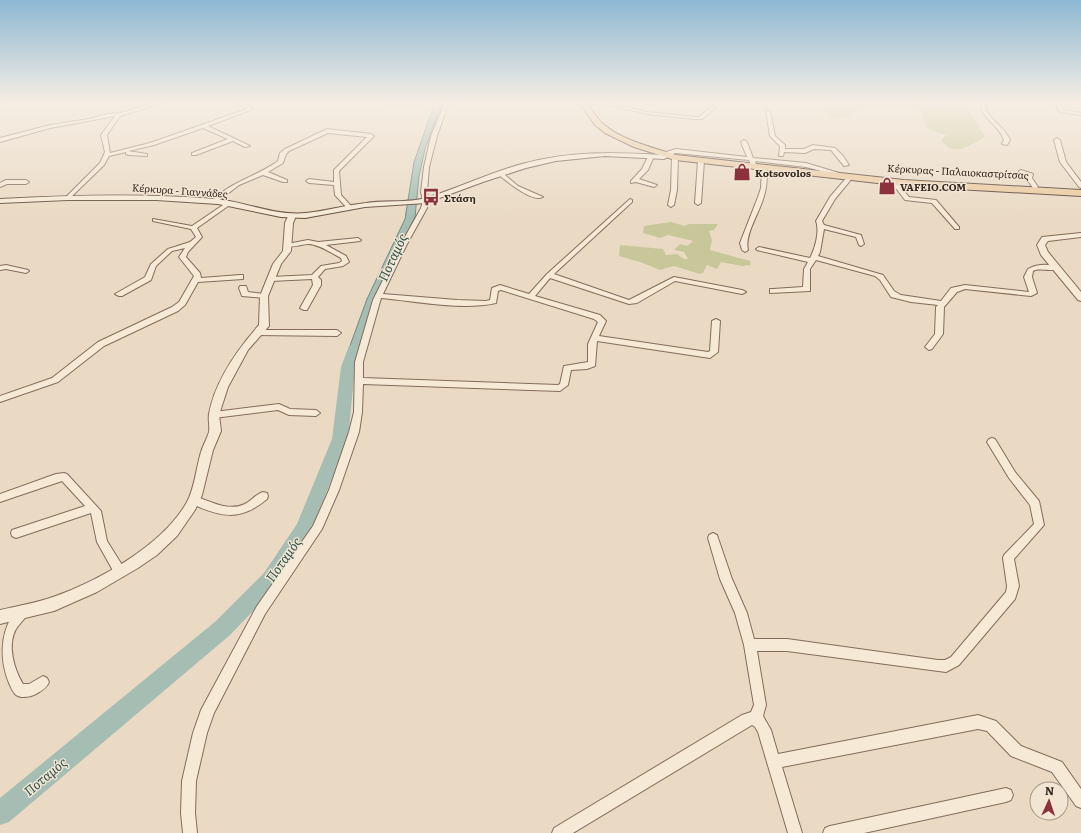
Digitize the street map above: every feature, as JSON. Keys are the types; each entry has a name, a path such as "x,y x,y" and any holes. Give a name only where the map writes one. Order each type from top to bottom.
{"main road":[{"name":"Κέρκυρας - Παλαιοκαστρίτσας","path":"630,141 669,154 764,168 895,182 1081,193"},
{"path":"422,201 500,173 531,164 583,156 608,154 664,157 669,154"},
{"name":"Κέρκυρας - Παλαιοκαστρίτσας","path":"702,158 753,162 917,182 1081,190"},
{"name":"Κέρκυρα - Γιαννάδες","path":"0,201 68,198 151,198 214,202 292,216 311,216 350,208 422,201"}],"street":[{"path":"68,198 99,168 107,154 105,141"},
{"path":"107,154 161,141"},
{"path":"207,151 230,141"},
{"path":"194,154 230,141"},
{"path":"234,141 247,146"},
{"path":"214,202 237,184 264,173 281,162 283,153 306,141"},
{"path":"350,208 339,196 337,184 338,169 366,141"},
{"path":"190,833 188,813 189,781 200,733 208,710 261,610 317,529 334,490 354,432 358,412 359,362 379,296 404,244 424,208 422,201 424,197 424,186 428,160 434,141"},
{"path":"777,141 782,145 784,162"},
{"path":"1057,141 1063,162 1081,186"},
{"path":"744,142 753,162 784,162 817,167 836,173"},
{"path":"782,150 805,151 813,147 833,149 846,165"},
{"path":"114,153 145,155"},
{"path":"669,154 674,190 671,205"},
{"path":"651,156 645,170 634,181 654,185"},
{"path":"698,203 702,158"},
{"path":"745,250 743,243 760,199 766,178 764,168"},
{"path":"1021,172 1031,175 1029,178 1035,187"},
{"path":"264,173 285,181"},
{"path":"500,173 516,187 540,197"},
{"path":"773,291 807,289 807,269 817,252 821,226 819,221 828,203 850,177"},
{"path":"309,181 337,184"},
{"path":"0,185 6,182 26,182"},
{"path":"895,182 907,199 934,201 957,228"},
{"path":"531,296 549,275 630,201"},
{"path":"193,228 228,204"},
{"path":"0,617 54,604 120,572 152,551 172,532 185,516 194,500 207,450 215,431 214,415 223,387 244,348 264,326 264,296 278,261 285,256 289,245 289,223 292,216"},
{"path":"0,399 55,380 101,344 175,310 182,303 198,274 182,257 199,236 193,228 155,220"},
{"path":"821,226 859,236 860,244"},
{"path":"1081,235 1052,238 1042,242 1041,247 1055,268 1081,298"},
{"path":"318,244 358,240"},
{"path":"272,279 314,277 322,267 341,265 346,261 344,257 318,244 308,242 289,245"},
{"path":"119,294 148,278 153,265 170,250 192,244"},
{"path":"760,249 813,259 878,275 884,279 892,293 898,297 943,303"},
{"path":"0,268 6,267 26,271"},
{"path":"929,347 939,334 938,313 943,303 954,290 960,288 1031,294 1033,293 1028,276 1030,270 1036,267 1055,268"},
{"path":"549,275 631,302 674,279 742,292"},
{"path":"196,280 240,277"},
{"path":"304,308 317,285 317,280 314,277"},
{"path":"358,381 560,388 564,385 567,368 589,366 592,364 591,350 601,322 599,318 500,287 495,290 493,301 488,303 464,303 379,296"},
{"path":"243,288 245,294 264,296"},
{"path":"595,338 710,355 714,352 716,320"},
{"path":"259,333 336,334"},
{"path":"214,415 279,407 288,412 316,413"},
{"path":"750,645 787,645 938,666 946,666 955,661 1011,595 1013,586 1008,558 1039,524 1035,504 1012,475 992,442"},
{"path":"0,498 62,477 65,478 97,514 102,542 120,572"},
{"path":"194,500 214,510 233,512 249,506 263,496"},
{"path":"16,533 93,508"},
{"path":"713,538 726,579 741,613 750,645 760,705 756,718"},
{"path":"23,611 10,629 7,638 7,660 20,690 30,690 43,682"},
{"path":"756,718 763,726 795,833"},
{"path":"559,833 747,720 756,718"},
{"path":"774,762 978,722 992,726 1016,750 1057,767 1081,801"},
{"path":"830,833 1006,795"}],"green space":[{"path":"942,141 978,141 969,146 957,149 951,149"},
{"path":"671,222 685,226 689,224 718,224 714,230 709,231 712,240 710,250 750,261 751,265 742,266 721,262 717,269 707,265 703,273 700,274 674,266 660,270 619,256 620,245 663,249 666,255 677,254 684,259 688,259 684,252 674,250 680,244 687,246 693,241 668,235 660,238 643,233 644,226"}],"water":[{"path":"421,141 428,141 419,176 415,217 377,295 354,362 348,367 343,365 367,299 405,219 414,162"}],"waterway":[{"name":"Ποταμός","path":"0,813 223,628 271,579 304,528 340,439 348,367 354,349"}],"place":[{"name":"Kotsovolos","path":"742,172"},
{"name":"VAFEIO.COM","path":"887,186"},
{"name":"Στάση","path":"431,197"}]}
